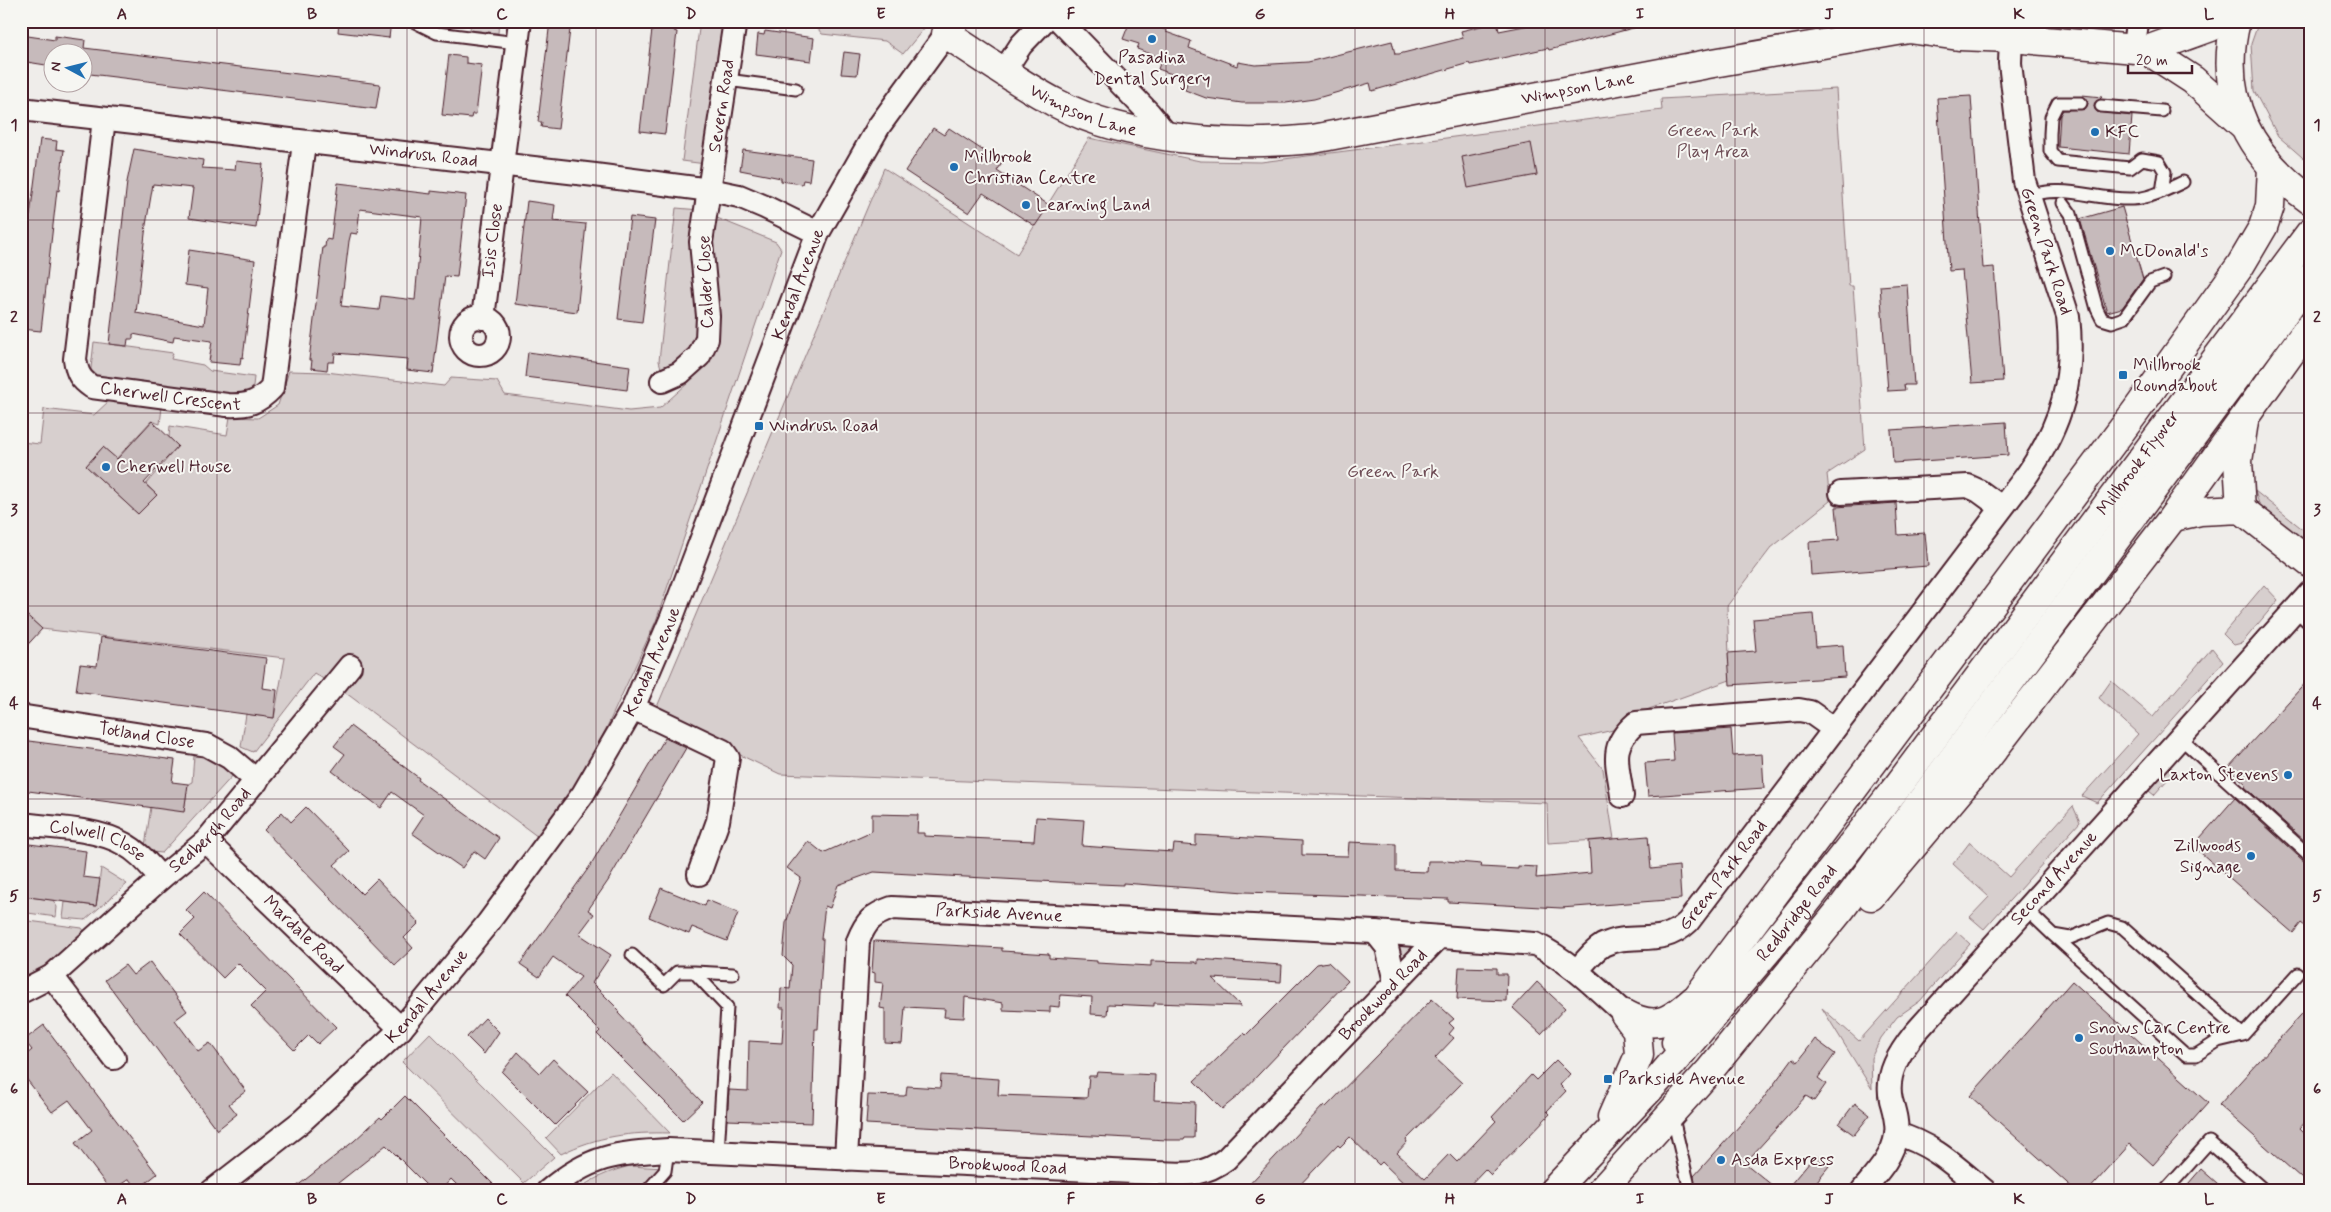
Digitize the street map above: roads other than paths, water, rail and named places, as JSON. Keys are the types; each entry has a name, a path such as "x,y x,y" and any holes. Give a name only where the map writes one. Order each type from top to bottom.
{"main road":[{"path":"2141,49 2211,27 2219,21"},
{"path":"2236,21 2231,42 2230,83 2242,124"},
{"name":"Wimpson Lane","path":"951,28 1004,71 1058,104 1128,129 1203,142 1239,143 1313,139 1909,25 1959,36 1997,32 2141,49"},
{"path":"2141,49 2193,80 2242,124 2272,167 2310,200"},
{"path":"1602,1139 1653,1038 1699,995 2124,427 2240,266 2263,226 2270,206 2272,167"},
{"name":"Millbrook Flyover","path":"2033,626 2202,377 2310,233"},
{"name":"Millbrook Flyover","path":"2033,626 2223,394 2310,278"},
{"path":"1796,964 1862,907 1975,773 2173,517 2310,326"},
{"path":"2241,509 2238,461 2246,413"},
{"path":"2173,517 2200,511 2241,509 2310,563"},
{"name":"Redbridge Road","path":"1602,1191 1710,1070 1841,909 2033,626"},
{"name":"Redbridge Road","path":"1553,1191 1658,1080 1897,787 2033,626"},
{"path":"1658,1080 1699,995"},
{"path":"1625,1014 1637,1030 1653,1038"}],"street":[{"name":"Isis Close","path":"483,318 504,164 520,21"},
{"name":"Severn Road","path":"710,190 735,21"},
{"path":"1004,71 1021,45 1044,21"},
{"name":"Wimpson Lane","path":"1060,21 1150,113 1167,135"},
{"path":"2137,21 2141,49"},
{"name":"Kendal Avenue","path":"212,1191 302,1121 401,1029 488,923 583,794 633,708 672,617 818,233 878,126 951,28"},
{"name":"Green Park Road","path":"1578,970 1599,948 1611,942 1667,936 1682,927 2027,475 2051,436 2068,388 2071,362 2068,316 2028,196 2020,158 2010,63 1997,32"},
{"name":"Windrush Road","path":"21,109 304,143 504,164 710,190 739,196 785,214 818,233"},
{"name":"Cherwell Crescent","path":"104,118 75,359 76,370 81,380 92,387 227,405 244,406 261,400 272,388 304,143"},
{"name":"Calder Close","path":"662,381 680,373 699,356 707,339 708,316 701,242 710,190"},
{"path":"1841,493 1968,486 1979,491 2001,507"},
{"name":"Second Avenue","path":"1862,1191 1887,1160 1896,1134 1896,1118 1890,1097 1891,1074 1900,1052 2180,738 2302,617 2310,593"},
{"name":"Sedbergh Road","path":"21,992 52,976 161,878 206,841 350,666"},
{"path":"633,708 723,751 728,758 718,821 699,874"},
{"path":"1622,796 1616,751 1622,735 1636,723 1799,710 1810,712 1834,729"},
{"name":"Totland Close","path":"26,717 207,745 229,757 257,781"},
{"name":"Colwell Close","path":"21,824 101,835 123,843 138,854 161,878"},
{"name":"Mardale Road","path":"206,841 401,1029"},
{"name":"Parkside Avenue","path":"846,1159 858,940 865,924 874,914 892,908 1374,932 1535,944 1551,951 1578,970 1625,1014"},
{"path":"1374,932 1387,947 1395,982"},
{"name":"Brookwood Road","path":"555,1189 594,1160 627,1152 668,1150 1155,1173 1194,1174 1212,1170 1226,1159 1439,937"},
{"path":"52,976 114,1058"},
{"path":"1896,1134 1914,1138 1938,1152 1985,1191"}],"lane":[{"path":"413,21 438,33 517,43"},
{"path":"727,80 796,89"},
{"path":"2081,104 2058,103 2051,117 2050,151 2058,161 2130,168 2142,159 2159,162 2165,172 2162,192"},
{"path":"2101,106 2162,111"},
{"path":"2028,196 2050,191 2063,191 2133,200 2162,192 2183,182"},
{"path":"2063,203 2071,214 2097,309 2102,319 2112,322 2124,318 2150,282 2164,277"},
{"path":"2180,738 2310,856"},
{"path":"2027,910 2186,1055 2196,1055 2218,1041 2243,1035 2298,974"},
{"path":"2053,935 2070,938 2108,923 2122,927 2243,1035"},
{"path":"632,955 664,985 677,972 733,974"},
{"path":"694,972 727,1007 718,1152"},
{"path":"1672,1112 1688,1182"},
{"path":"2165,1191 2209,1142 2265,1191"},
{"path":"647,1191 665,1171 668,1150"}],"place":[{"name":"Pasadina Dental Surgery","path":"1152,39"},
{"name":"KFC","path":"2095,132"},
{"name":"Millbrook Christian Centre","path":"954,167"},
{"name":"Learning Land","path":"1026,205"},
{"name":"McDonald's","path":"2110,251"},
{"name":"Millbrook Roundabout","path":"2123,375"},
{"name":"Windrush Road","path":"759,426"},
{"name":"Cherwell House","path":"106,467"},
{"name":"Laxton Stevens","path":"2288,775"},
{"name":"Zillwoods Signage","path":"2251,856"},
{"name":"Snows Car Centre Southampton","path":"2079,1038"},
{"name":"Parkside Avenue","path":"1608,1079"},
{"name":"Asda Express","path":"1721,1160"}],"park label":[{"name":"Green Park Play Area","path":"1713,141"},
{"name":"Green Park","path":"1393,472"}]}
